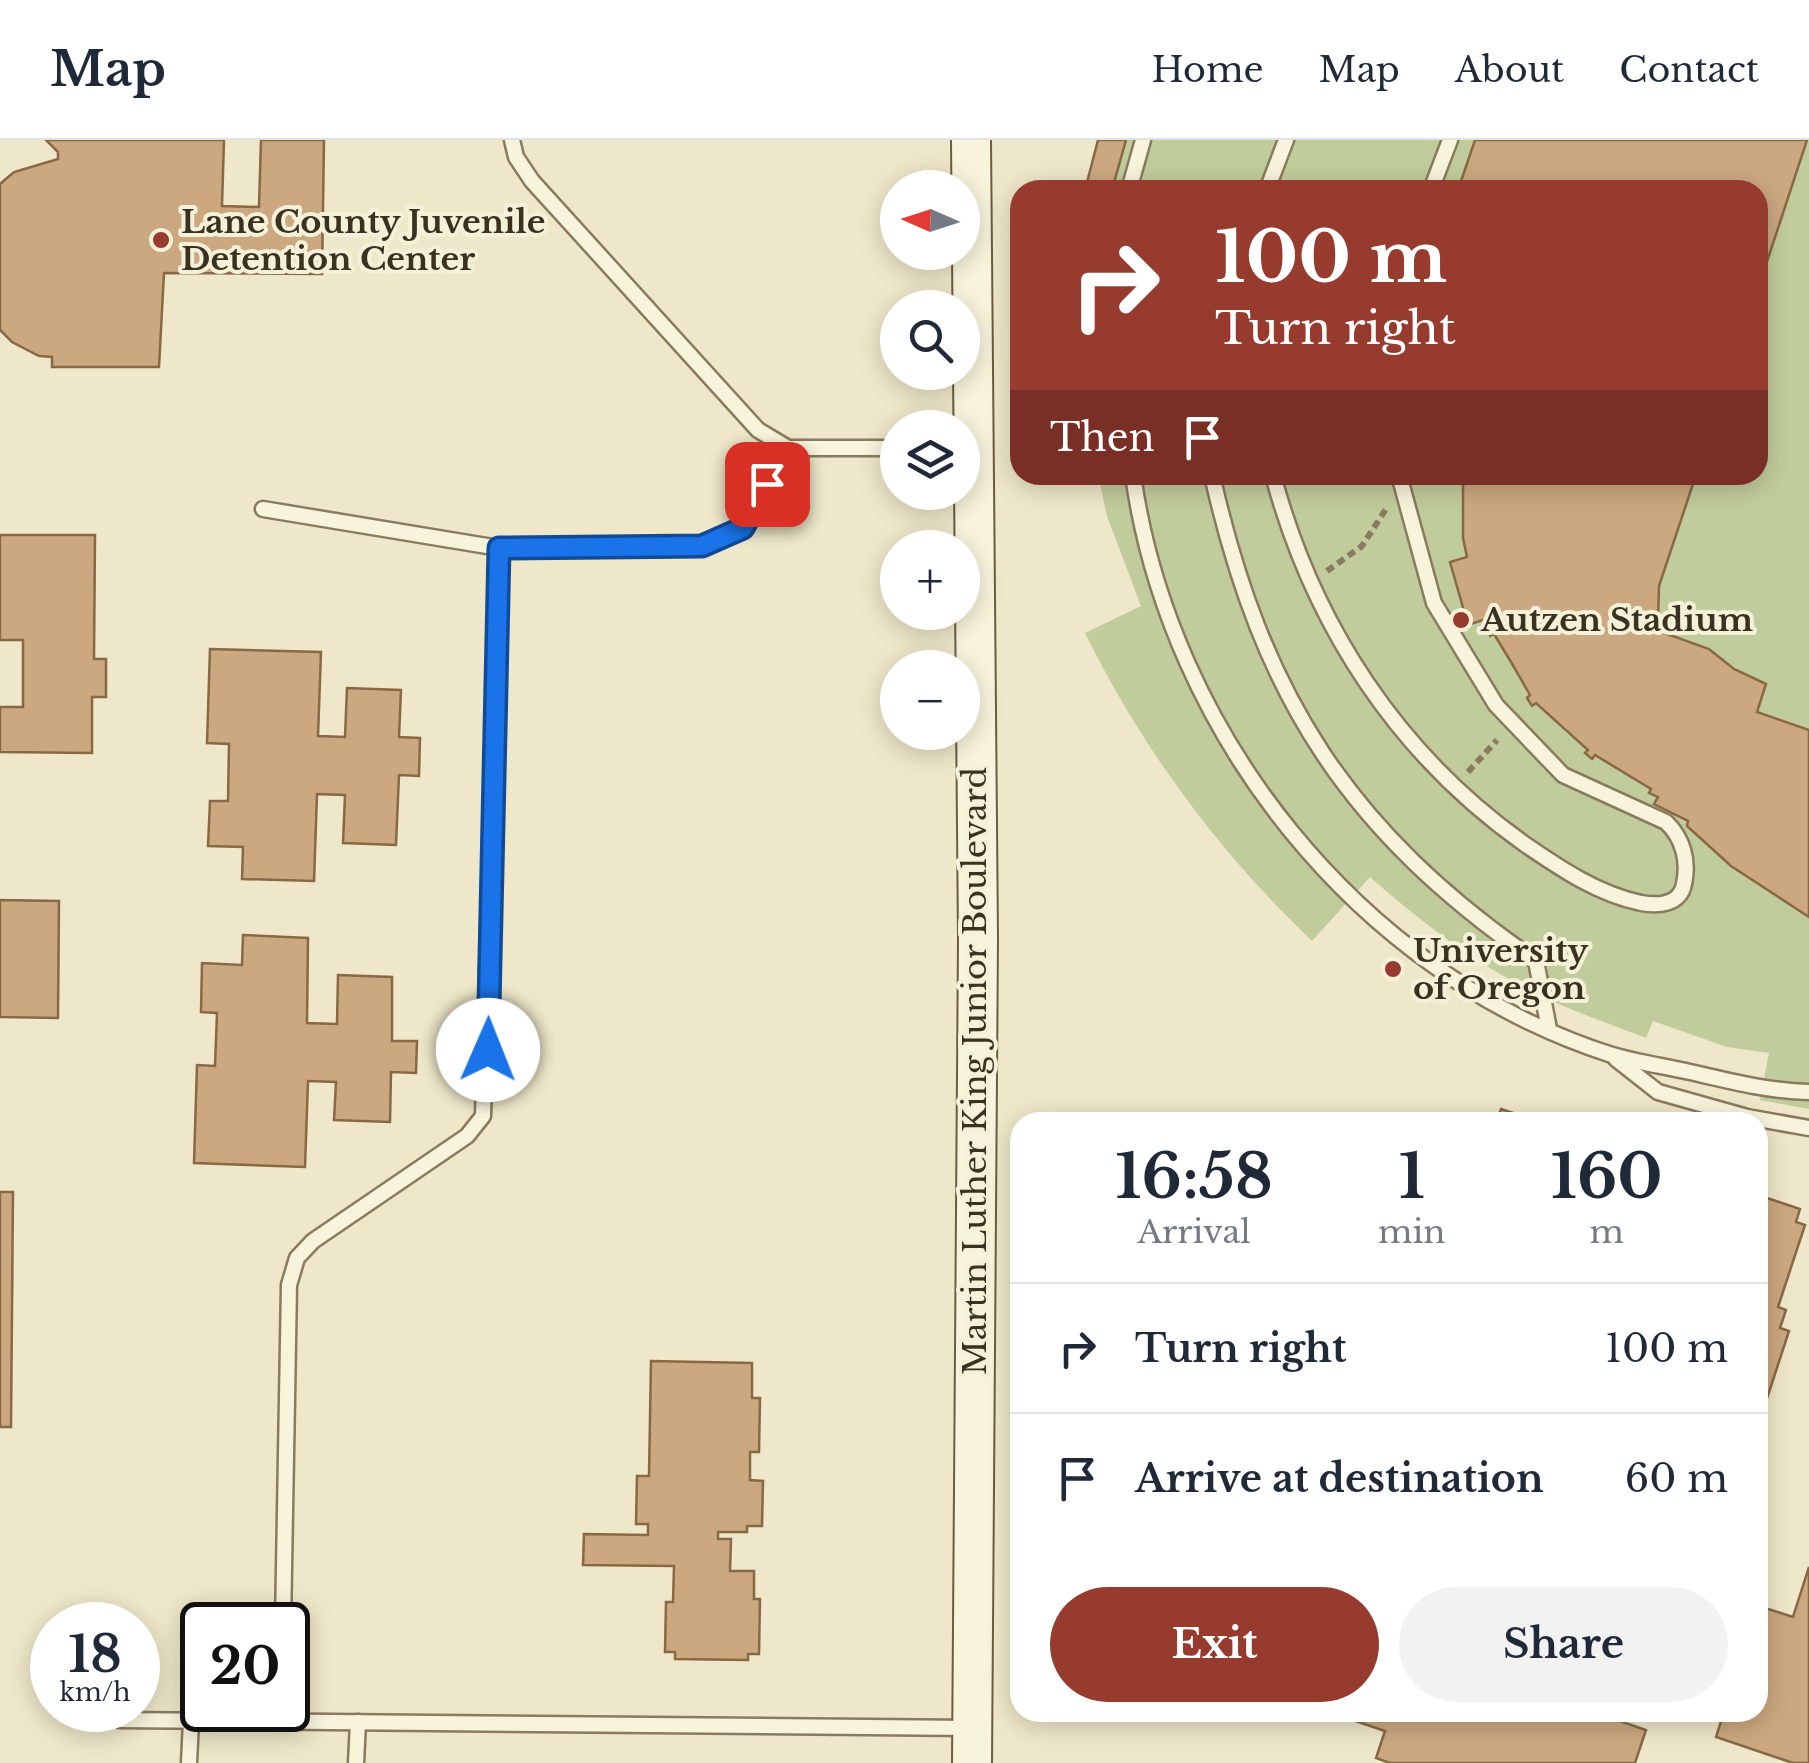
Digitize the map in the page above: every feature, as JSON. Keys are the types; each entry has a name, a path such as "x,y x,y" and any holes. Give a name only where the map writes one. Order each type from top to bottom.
{"main road":[{"name":"Martin Luther King Junior Boulevard","path":"967,410 971,140"},
{"name":"Martin Luther King Junior Boulevard","path":"968,510 978,938 972,1746"}],"lane":[{"path":"512,140 516,157 532,182 758,430 788,448 880,448"},
{"path":"1132,180 1143,140"},
{"path":"1271,180 1286,140"},
{"path":"1435,180 1450,140"},
{"path":"263,509 499,548 702,546 743,528 788,448"},
{"path":"1134,485 1163,604 1198,686 1240,763 1292,833 1352,897 1411,947 1472,988 1549,1029 1610,1054 1763,1088 1809,1092"},
{"path":"1214,485 1251,618 1283,689 1322,754 1368,816 1417,868 1474,918 1536,961 1549,1029"},
{"path":"1276,485 1308,580 1372,694 1418,752 1523,843 1598,889 1657,905 1672,902 1682,892 1685,861 1676,832 1666,822 1563,775 1512,725 1482,686 1434,603 1401,485"},
{"path":"282,1602 289,1285 298,1258 313,1241 467,1136 483,1116 499,548"},
{"path":"1610,1054 1658,1092 1726,1112"},
{"path":"1768,1121 1809,1128"},
{"path":"310,1718 972,1746"},
{"path":"356,1763 358,1722"},
{"path":"189,1763 191,1732"}],"path":[{"path":"1308,580 1349,559 1362,546 1381,518 1395,485"},
{"path":"1454,787 1512,725"}],"green space":[{"name":"Autzen Stadium","path":"1126,140 1809,140 1809,1109 1760,1100 1769,1053 1727,1047 1653,1021 1646,1038 1559,1004 1472,957 1370,877 1312,941 1245,871 1185,797 1132,718 1085,633 1141,606 1107,516 1100,485 1768,485 1768,180 1115,180"}],"building":[{"name":"Lane County Juvenile Detention Center","path":"46,140 224,140 222,206 259,207 261,140 324,140 322,274 164,273 159,367 52,367 52,357 39,356 12,342 0,330 0,184 14,172 58,159 58,152"},
{"path":"1098,140 1126,140 1115,180 1088,180"},
{"path":"1475,140 1807,140 1768,259 1768,180 1461,180"},
{"path":"1463,485 1693,485 1659,586 1658,620 1667,634 1709,649 1734,669 1766,684 1757,712 1809,730 1809,917 1731,866 1687,826 1688,821 1654,804 1658,797 1649,793 1651,789 1595,755 1592,759 1585,753 1588,750 1536,703 1532,706 1511,662 1494,634 1490,636 1486,619 1468,625 1450,562 1467,557"},
{"path":"0,535 95,535 94,659 106,659 106,697 92,697 92,753 0,752 0,707 23,707 23,640 0,640"},
{"path":"210,649 321,652 318,736 345,737 347,688 401,690 399,737 420,738 419,776 399,775 396,845 343,843 345,795 317,794 314,881 242,879 243,847 208,846 210,801 228,801 229,744 207,743"},
{"path":"0,900 59,901 58,1018 0,1017"},
{"path":"243,935 308,938 307,1023 337,1024 338,975 392,977 392,1041 417,1041 416,1073 391,1072 390,1122 334,1120 336,1082 308,1081 305,1167 194,1163 197,1065 215,1066 217,1013 201,1012 202,963 242,965"},
{"path":"0,1192 13,1192 11,1427 0,1427"},
{"path":"1768,1198 1800,1209 1796,1222 1805,1225 1778,1307 1786,1310 1780,1328 1789,1331 1768,1395"},
{"path":"651,1361 752,1363 752,1398 760,1398 759,1452 750,1452 750,1480 763,1481 762,1526 747,1526 747,1532 718,1532 718,1539 731,1539 730,1571 754,1571 754,1599 760,1599 759,1654 748,1654 748,1660 675,1659 675,1652 665,1652 666,1602 673,1602 674,1566 583,1565 584,1534 648,1535 648,1524 636,1524 637,1476 649,1476"},
{"path":"1809,1567 1809,1763 1793,1763 1716,1737 1721,1722 1768,1722 1768,1609 1793,1617"},
{"path":"1358,1722 1623,1722 1646,1730 1635,1763 1390,1763 1376,1758 1385,1731"}],"place":[{"name":"Lane County Juvenile Detention Center","path":"161,240"},
{"name":"Autzen Stadium","path":"1461,620"},
{"name":"University of Oregon","path":"1393,969"}],"route":[{"path":"488,1050 499,548 702,546 743,528 767,484"}]}
